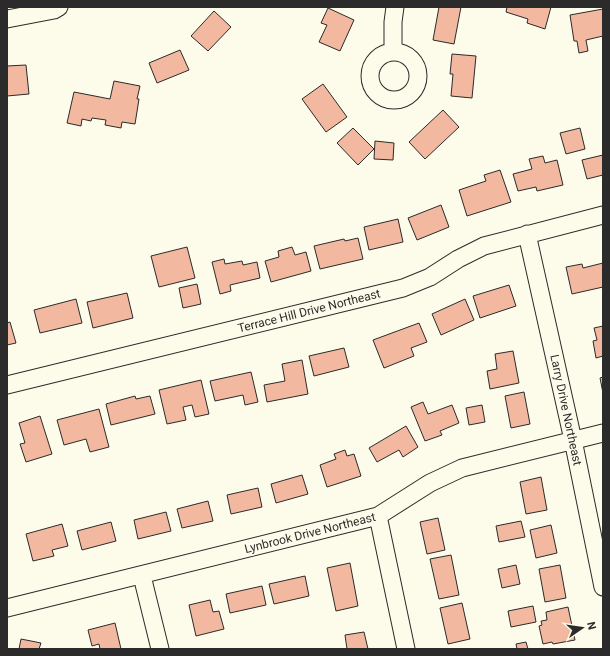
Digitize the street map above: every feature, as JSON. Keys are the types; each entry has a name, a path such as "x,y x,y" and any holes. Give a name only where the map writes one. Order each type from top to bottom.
{"street":[{"path":"7,19 59,7"},
{"path":"393,52 392,22 395,7"},
{"name":"Terrace Hill Drive Northeast","path":"7,385 403,288 430,277 458,259 484,246 603,215"},
{"name":"Larry Drive Northeast","path":"527,234 573,440 603,587"},
{"name":"Lynbrook Drive Northeast","path":"7,608 142,576 378,516 430,483 462,468 603,433"},
{"path":"378,516 406,649"},
{"path":"142,576 160,649"}],"building":[{"path":"439,7 461,7 454,44 433,40"},
{"path":"507,7 551,7 545,29 527,23 528,19 506,12"},
{"path":"328,8 354,20 340,51 319,42 327,25 321,23"},
{"path":"603,9 603,36 586,40 588,51 579,53 577,41 574,41 570,15"},
{"path":"214,11 231,27 208,51 191,36"},
{"path":"180,50 189,70 157,83 149,63"},
{"path":"452,54 476,56 472,98 451,96 453,74 450,74"},
{"path":"26,65 29,94 7,96 7,66"},
{"path":"114,81 140,86 137,99 139,99 135,124 122,122 121,128 105,125 106,120 92,118 91,121 82,119 81,126 67,123 74,92 110,99"},
{"path":"323,84 347,117 326,132 302,99"},
{"path":"443,110 459,127 425,159 409,142"},
{"path":"353,128 374,149 358,165 337,143"},
{"path":"580,128 585,149 566,154 560,133"},
{"path":"375,141 394,143 393,160 374,159"},
{"path":"603,155 603,175 587,179 582,160"},
{"path":"543,156 545,163 557,160 563,185 537,191 536,187 518,191 513,174 532,169 529,159"},
{"path":"500,170 511,202 467,216 459,190 486,181 484,175"},
{"path":"441,205 449,227 417,240 408,218"},
{"path":"398,219 403,242 369,250 364,227"},
{"path":"358,238 363,259 320,269 314,246 344,239 345,241"},
{"path":"187,247 195,278 159,287 151,256"},
{"path":"292,247 295,255 306,252 311,271 271,282 265,261 279,257 278,251"},
{"path":"224,259 225,264 242,261 243,265 257,262 260,278 230,285 231,291 220,294 212,262"},
{"path":"603,263 603,287 572,294 566,267 582,264 583,268"},
{"path":"197,284 201,304 183,308 179,288"},
{"path":"509,285 516,306 480,318 473,296"},
{"path":"127,293 133,318 93,328 87,302"},
{"path":"76,299 82,323 40,333 34,310"},
{"path":"465,299 474,320 441,335 432,314"},
{"path":"10,322 16,343 7,345 7,323"},
{"path":"419,323 427,342 411,348 414,356 384,368 373,340"},
{"path":"603,326 603,356 596,358 593,341 597,340 594,328"},
{"path":"344,348 349,367 314,376 309,356"},
{"path":"513,351 519,383 490,389 487,371 497,369 495,354"},
{"path":"302,360 308,394 267,402 264,385 285,381 282,364"},
{"path":"251,372 258,402 245,405 243,395 215,401 210,381"},
{"path":"603,377 603,393 600,378"},
{"path":"201,380 209,414 195,417 192,405 183,407 186,420 167,424 159,390"},
{"path":"524,392 530,424 511,428 505,396"},
{"path":"135,396 136,399 150,396 155,414 111,425 106,404"},
{"path":"423,402 428,414 452,405 459,423 440,431 442,435 425,441 411,407"},
{"path":"482,405 485,422 469,425 466,408"},
{"path":"99,409 109,447 90,452 86,439 64,445 57,420"},
{"path":"40,416 52,454 26,462 20,444 25,443 19,423"},
{"path":"406,426 418,447 403,457 399,450 377,462 369,448"},
{"path":"345,450 347,456 354,454 361,476 327,487 320,465 336,459 334,454"},
{"path":"302,475 308,494 276,503 271,484"},
{"path":"541,477 547,510 526,514 520,482"},
{"path":"258,488 262,507 231,514 227,495"},
{"path":"208,501 213,521 182,528 177,509"},
{"path":"166,512 171,531 138,539 134,520"},
{"path":"438,518 445,550 427,554 420,522"},
{"path":"521,521 525,537 499,542 496,526"},
{"path":"111,522 116,541 82,550 77,531"},
{"path":"62,524 68,546 52,550 54,556 33,561 26,534"},
{"path":"551,525 557,553 536,558 530,530"},
{"path":"451,555 459,595 439,599 430,559"},
{"path":"350,563 358,606 336,611 327,568"},
{"path":"516,565 520,584 502,588 498,569"},
{"path":"560,565 566,598 545,602 539,569"},
{"path":"305,576 309,596 274,604 269,584"},
{"path":"262,586 266,605 230,613 226,594"},
{"path":"210,600 213,612 219,611 224,629 196,636 189,605"},
{"path":"462,603 470,639 448,644 440,608"},
{"path":"533,606 536,622 511,627 508,611"},
{"path":"568,607 575,640 553,644 552,642 543,644 539,626 542,625 541,621 547,620 546,612"},
{"path":"115,623 121,649 100,649 99,644 92,646 88,630"},
{"path":"364,632 368,649 347,649 345,635"},
{"path":"21,639 41,643 39,649 19,649"},
{"path":"526,642 528,649 517,649 516,644"}]}
